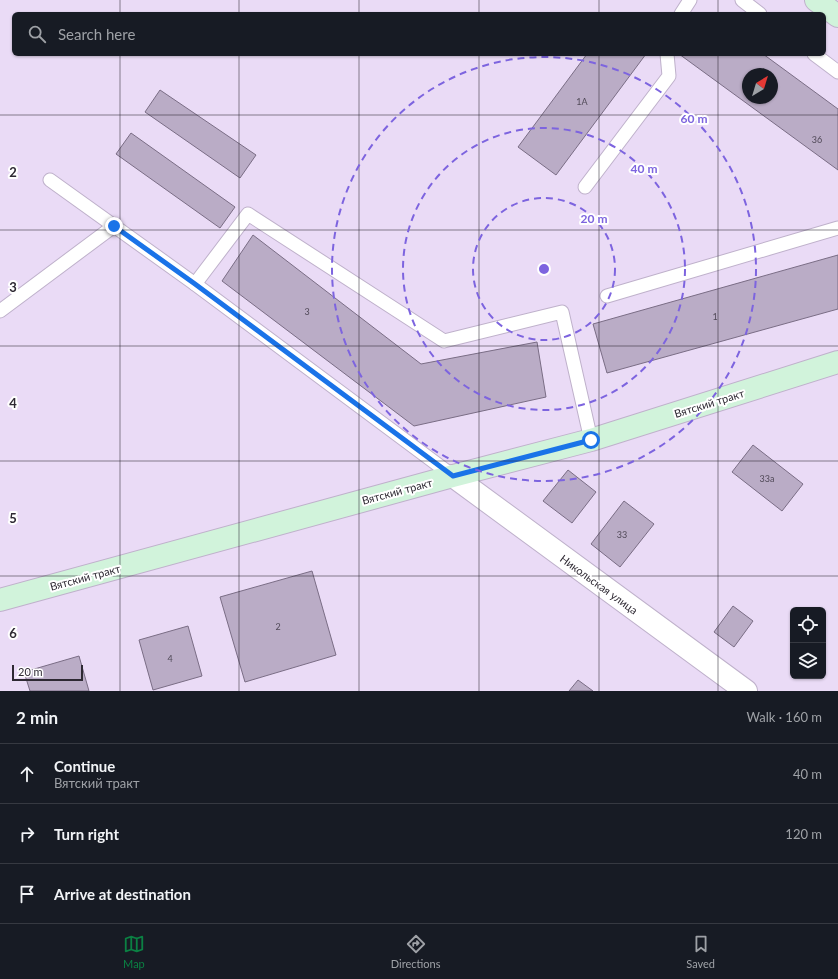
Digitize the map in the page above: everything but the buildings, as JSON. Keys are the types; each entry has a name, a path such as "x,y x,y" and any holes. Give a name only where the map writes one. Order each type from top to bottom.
{"main road":[{"path":"816,0 838,16"},
{"name":"Вятский тракт","path":"0,600 453,476 591,440 838,362"}],"street":[{"name":"Никольская улица","path":"453,476 746,691"}],"lane":[{"path":"682,12 690,0"},
{"path":"742,0 757,12"},
{"path":"585,187 668,76 667,56"},
{"path":"817,56 838,72"},
{"path":"50,180 195,284 453,476"},
{"path":"195,284 248,214 444,341 562,312 591,440"},
{"path":"0,311 114,226"},
{"path":"607,296 838,228"}],"route":[{"path":"114,226 195,284 453,476 591,440"}]}
